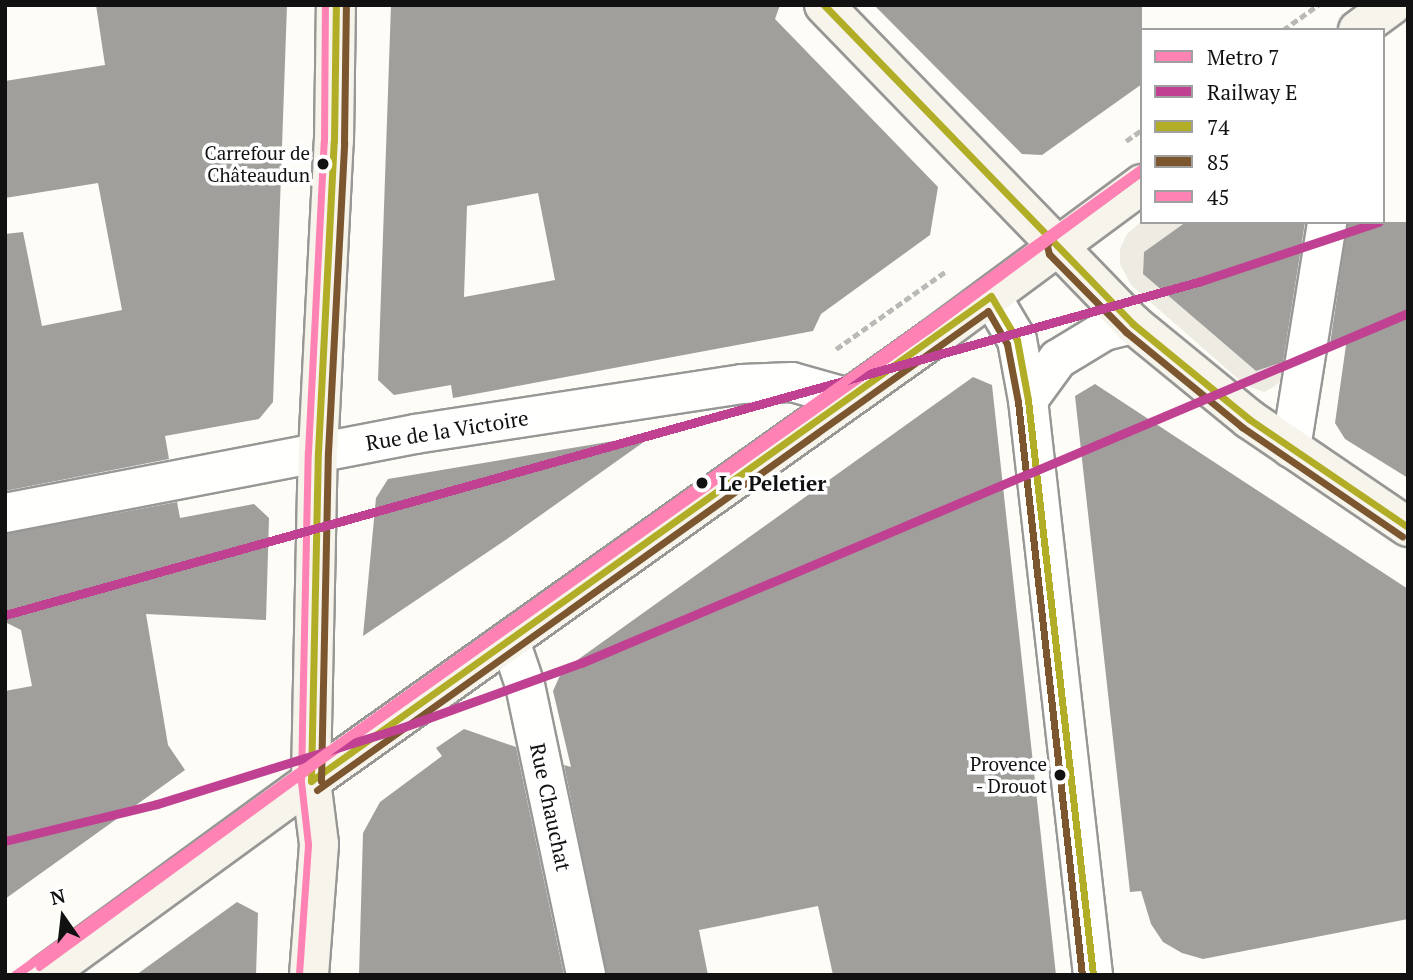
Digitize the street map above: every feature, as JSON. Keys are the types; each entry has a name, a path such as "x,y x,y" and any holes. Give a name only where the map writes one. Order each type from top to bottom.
{"street":[{"path":"309,975 319,844 311,781 318,452 332,168 336,5"},
{"path":"824,5 1133,324 1249,419 1408,527"},
{"path":"1358,28 1362,5"},
{"path":"1361,28 1392,5"},
{"path":"45,975 311,781 991,296 1140,185"},
{"path":"1291,448 1327,224"},
{"path":"991,296 1017,340 1028,400 1093,975"},
{"path":"1028,400 1058,359 1104,331 1133,324"},
{"name":"Rue de la Victoire","path":"5,513 318,452 742,384 792,382 849,398"},
{"name":"Rue Chauchat","path":"510,641 525,685 586,975"}],"path":[{"path":"1286,28 1318,5"}],"shaded area":[{"path":"1140,223 1183,224 1144,252 1143,274 1256,371 1276,364 1297,224 1309,224 1284,377 1264,392 1245,385 1131,285 1120,264 1120,249 1127,234"}],"building":[{"path":"96,5 287,5 273,402 259,419 165,436 169,459 5,491 5,234 23,232 42,326 122,310 98,183 5,198 5,81 105,65"},
{"path":"391,5 780,5 775,19 938,187 930,235 821,314 813,331 453,398 451,385 394,395 378,380","holes":["538,193 555,280 464,297 467,206"]},
{"path":"874,5 1142,5 1140,85 1042,155 1022,154"},
{"path":"1408,222 1408,478 1345,439 1335,423 1347,338 1330,344 1348,224"},
{"path":"1183,224 1305,224 1283,362 1256,371 1143,274 1144,252"},
{"path":"973,377 992,385 1056,975 833,975 818,906 699,930 708,975 607,975 564,765 571,767 553,691 562,671"},
{"path":"1095,384 1408,589 1408,919 1203,959 1182,953 1163,942 1151,924 1141,891 1130,892 1075,396"},
{"path":"655,434 507,539 363,636 376,498 388,479"},
{"path":"177,502 180,518 254,504 269,518 266,620 146,614 168,745 185,770 5,899 5,691 32,686 21,630 5,622 5,534"},
{"path":"464,729 516,747 564,975 359,975 363,833 380,802 442,756 436,748"},
{"path":"237,902 258,913 256,975 136,975"}],"metro line":[{"name":"7","path":"15,975 1140,169"}],"rail line":[{"name":"E","path":"5,615 1201,281 1372,224"},
{"name":"E","path":"5,841 157,804 401,728 581,663 1408,313"}],"transit line":[{"name":"45","path":"299,974 308,844 301,782 302,728 308,452 324,141 325,5"},
{"name":"74","path":"311,781 318,452 334,141 336,5"},
{"name":"85","path":"321,781 328,452 344,142 346,5"},
{"name":"74","path":"824,5 1133,324 1249,419 1408,527"},
{"name":"85","path":"1136,176 1050,239 1047,246 1049,254 1126,332 1242,427 1402,536"},
{"name":"45","path":"39,967 305,772 928,330 1136,176"},
{"name":"74","path":"311,781 991,296 1017,340 1028,400 1093,975"},
{"name":"85","path":"317,790 988,311 1007,344 1018,402 1082,975"}],"place":[{"name":"Carrefour de Châteaudun","path":"323,164"},
{"name":"Le Peletier","path":"702,483"},
{"name":"Provence - Drouot","path":"1060,775"}]}
